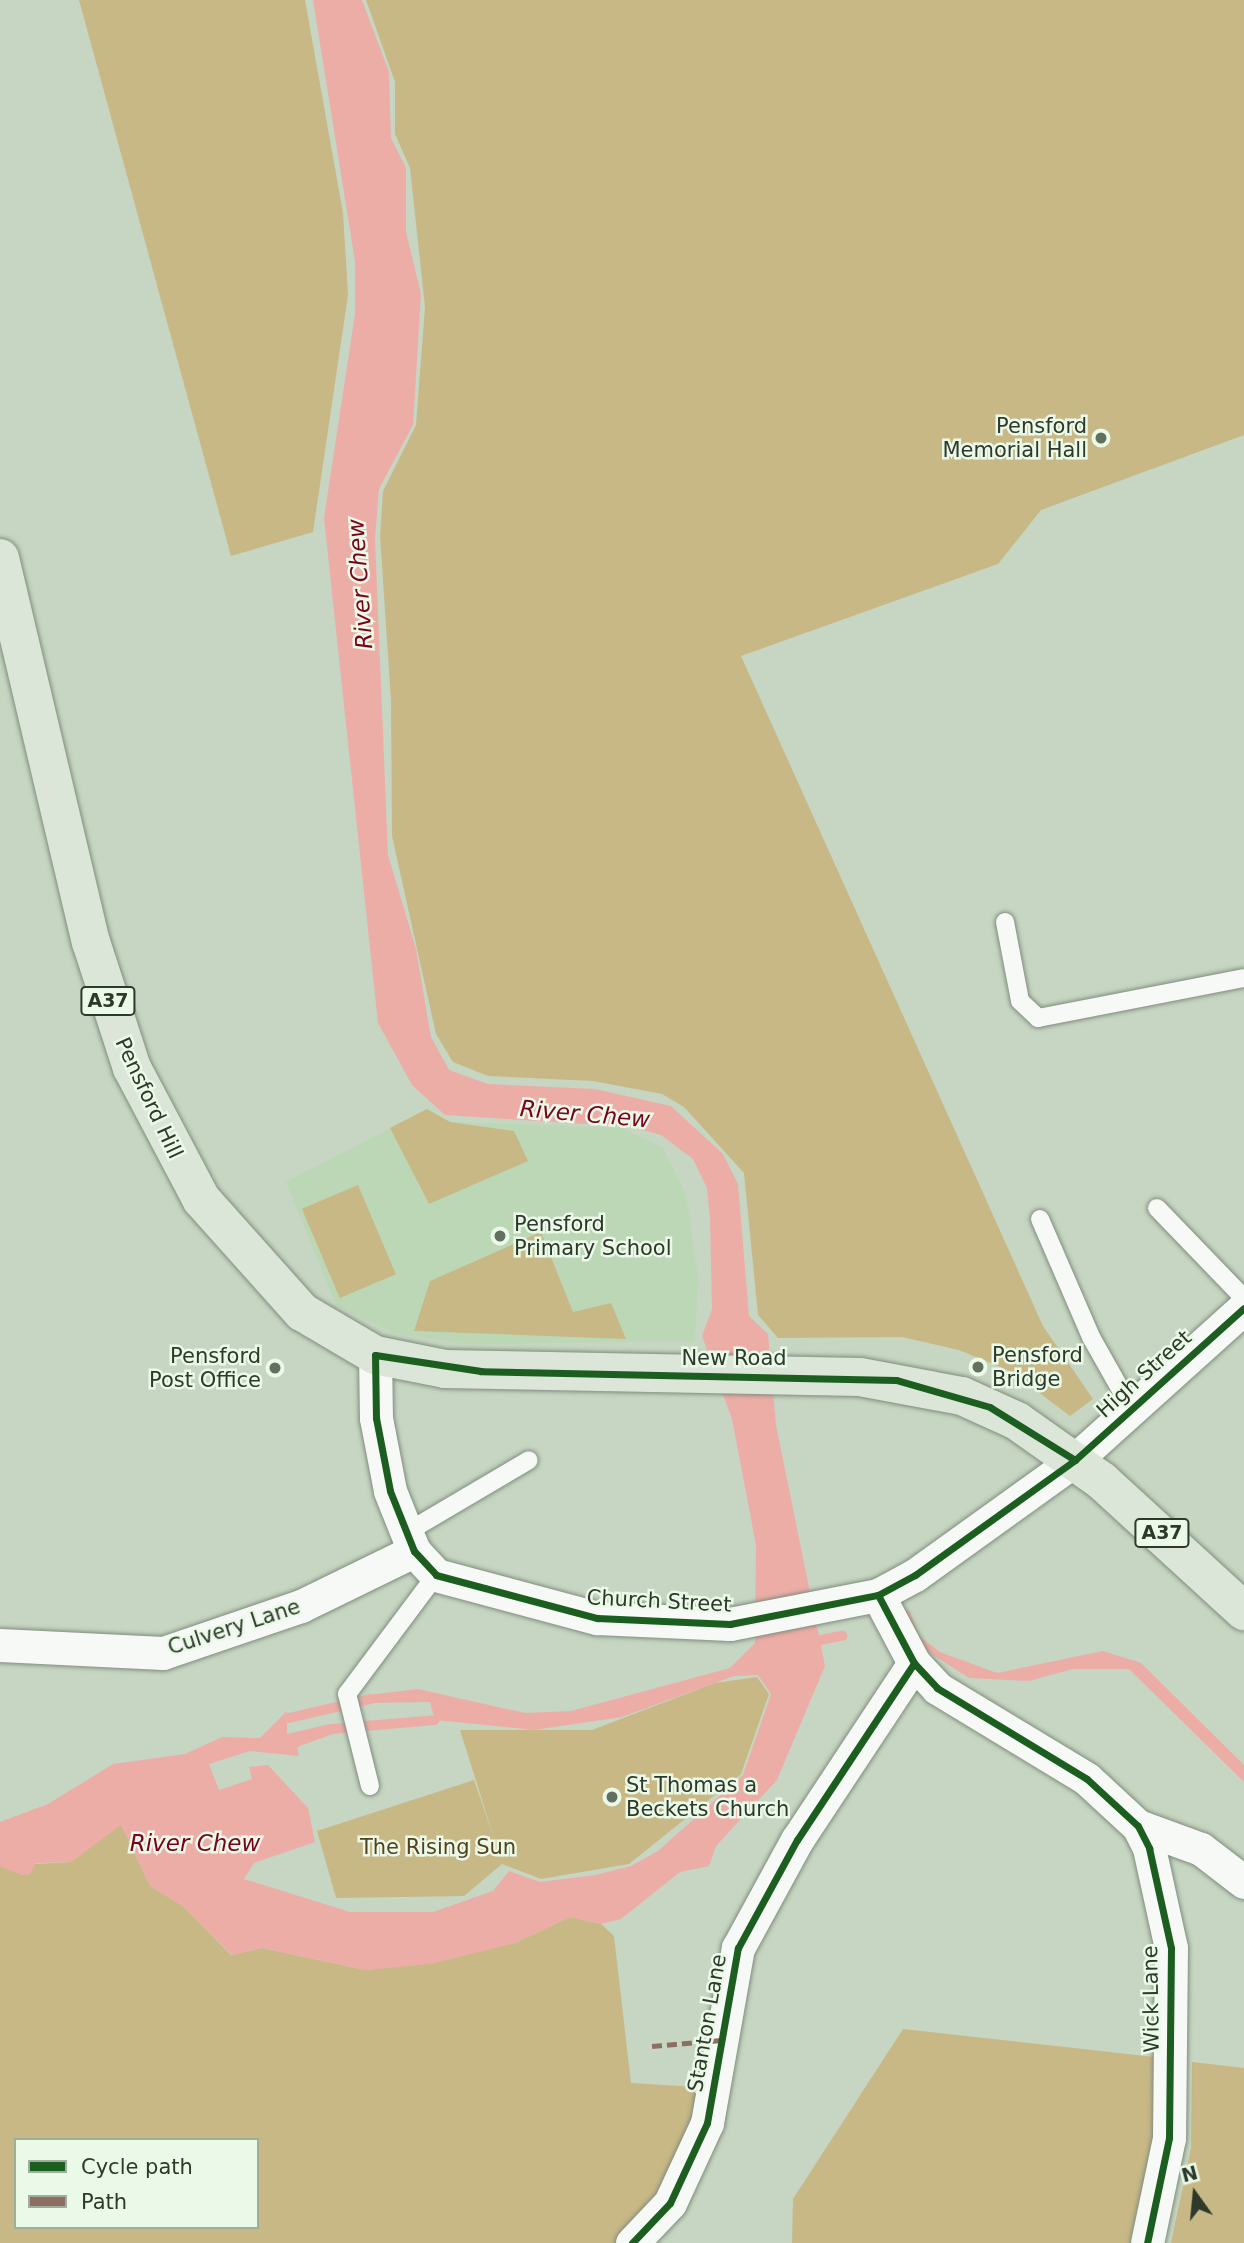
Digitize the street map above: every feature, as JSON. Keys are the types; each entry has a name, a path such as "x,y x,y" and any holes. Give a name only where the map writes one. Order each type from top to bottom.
{"highway":[{"name":"Pensford Hill","path":"0,558 91,942 146,1100 183,1172 256,1265 324,1329 375,1355"},
{"name":"New Road","path":"375,1355 445,1369 688,1376 805,1375 896,1380 962,1396 1075,1460 1244,1611"}],"street":[{"name":"High Street","path":"1075,1460 1242,1309"},
{"path":"375,1355 376,1418 390,1491 411,1541 436,1575"},
{"name":"Church Street","path":"436,1575 597,1618 736,1624 828,1607 878,1594 915,1575 1075,1460"},
{"name":"Culvery Lane","path":"0,1645 163,1653 301,1606 411,1541"},
{"path":"878,1594 914,1663"},
{"name":"Wick Lane","path":"914,1663 937,1688 1087,1779 1138,1826 1149,1848 1171,1948 1169,2138 1147,2243"},
{"name":"Stanton Lane","path":"632,2243 670,2203 707,2123 738,1948 797,1840 914,1663"},
{"path":"1138,1826 1201,1849 1244,1882"}],"lane":[{"path":"1004,922 1020,1001 1038,1018 1244,978"},
{"path":"1157,1208 1242,1309"},
{"path":"1040,1219 1091,1337 1131,1408"},
{"path":"411,1541 529,1460"},
{"path":"370,1786 347,1694 436,1575"}],"shaded area":[{"name":"Pensford Primary School","path":"427,1109 450,1122 622,1128 663,1148 686,1194 698,1278 695,1341 466,1344 393,1333 336,1305 286,1182"}],"green space":[{"path":"79,0 305,0 343,213 348,295 313,532 231,556"},
{"path":"366,0 1244,0 1244,435 1041,510 998,564 741,656 1043,1326 1093,1399 1070,1416 1010,1371 959,1350 902,1337 778,1338 758,1315 744,1173 684,1107 662,1094 593,1081 488,1076 453,1062 436,1034 392,836 391,700 380,536 383,491 416,425 425,307 410,168 395,134 395,82"},
{"path":"427,1109 450,1122 514,1131 528,1161 429,1204 390,1128"},
{"path":"358,1185 396,1274 340,1298 302,1209"},
{"path":"541,1232 573,1312 611,1303 626,1339 414,1331 430,1281"},
{"name":"The Rising Sun","path":"757,1677 769,1694 741,1774 629,1864 541,1879 502,1864 464,1896 336,1898 317,1831 474,1780 494,1838 460,1730 592,1730 715,1683"},
{"path":"121,1824 150,1886 183,1906 231,1955 262,1948 366,1970 515,1943 570,1917 601,1924 614,1936 631,2083 696,2087 697,2119 662,2197 623,2243 0,2243 0,1866 71,1862"},
{"path":"903,2029 1154,2057 1156,2128 1130,2243 792,2243 793,2199"},
{"path":"1192,2062 1244,2068 1244,2243 1171,2243 1191,2148"}],"water":[{"path":"313,0 362,0 389,72 391,138 406,168 406,232 421,294 413,425 379,489 375,539 388,855 416,949 431,1037 449,1070 488,1084 595,1089 671,1106 723,1154 738,1184 749,1316 768,1334 776,1425 825,1666 777,1780 716,1846 709,1866 680,1872 621,1919 601,1924 570,1917 515,1943 431,1964 366,1970 262,1948 232,1955 183,1906 150,1886 121,1825 71,1862 36,1863 30,1874 22,1875 0,1866 0,1822 48,1804 113,1764 185,1754 222,1737 260,1738 287,1711 287,1734 330,1724 333,1734 297,1747 299,1756 250,1751 209,1764 219,1790 252,1779 249,1767 268,1765 308,1808 315,1842 254,1863 244,1879 350,1912 433,1912 493,1891 509,1871 540,1882 595,1875 631,1866 658,1851 743,1775 771,1694 758,1675 734,1676 622,1717 534,1730 435,1720 430,1702 373,1703 368,1695 418,1689 525,1713 571,1711 730,1668 755,1643 756,1545 732,1419 702,1336 712,1309 710,1219 707,1188 693,1159 661,1135 632,1127 445,1115 412,1085 378,1023 324,518 355,314 355,261"},
{"path":"909,1610 919,1636 940,1652 997,1673 1103,1651 1141,1663 1244,1765 1244,1782 1129,1669 1073,1669 1029,1681 969,1678 915,1643 902,1612"}],"waterway":[{"path":"810,1642 842,1636"},
{"name":"River Chew","path":"289,1718 370,1699"},
{"name":"River Chew","path":"331,1729 435,1720"}],"marked path":[{"path":"652,2046 722,2040"}],"cycle path":[{"path":"1075,1460 990,1407 896,1380 481,1371 375,1355 376,1418 390,1491 414,1551 436,1575 597,1618 730,1624 878,1595 915,1575 1075,1460 1244,1308"},
{"path":"632,2243 670,2203 707,2123 738,1948 797,1840 914,1663 878,1595"},
{"path":"914,1663 937,1688 1087,1779 1138,1826 1149,1848 1171,1948 1169,2138 1147,2243"}],"place":[{"name":"Pensford Memorial Hall","path":"1101,438"},
{"name":"Pensford Primary School","path":"500,1236"},
{"name":"Pensford Bridge","path":"978,1367"},
{"name":"Pensford Post Office","path":"275,1368"},
{"name":"St Thomas a Beckets Church","path":"612,1797"}]}
